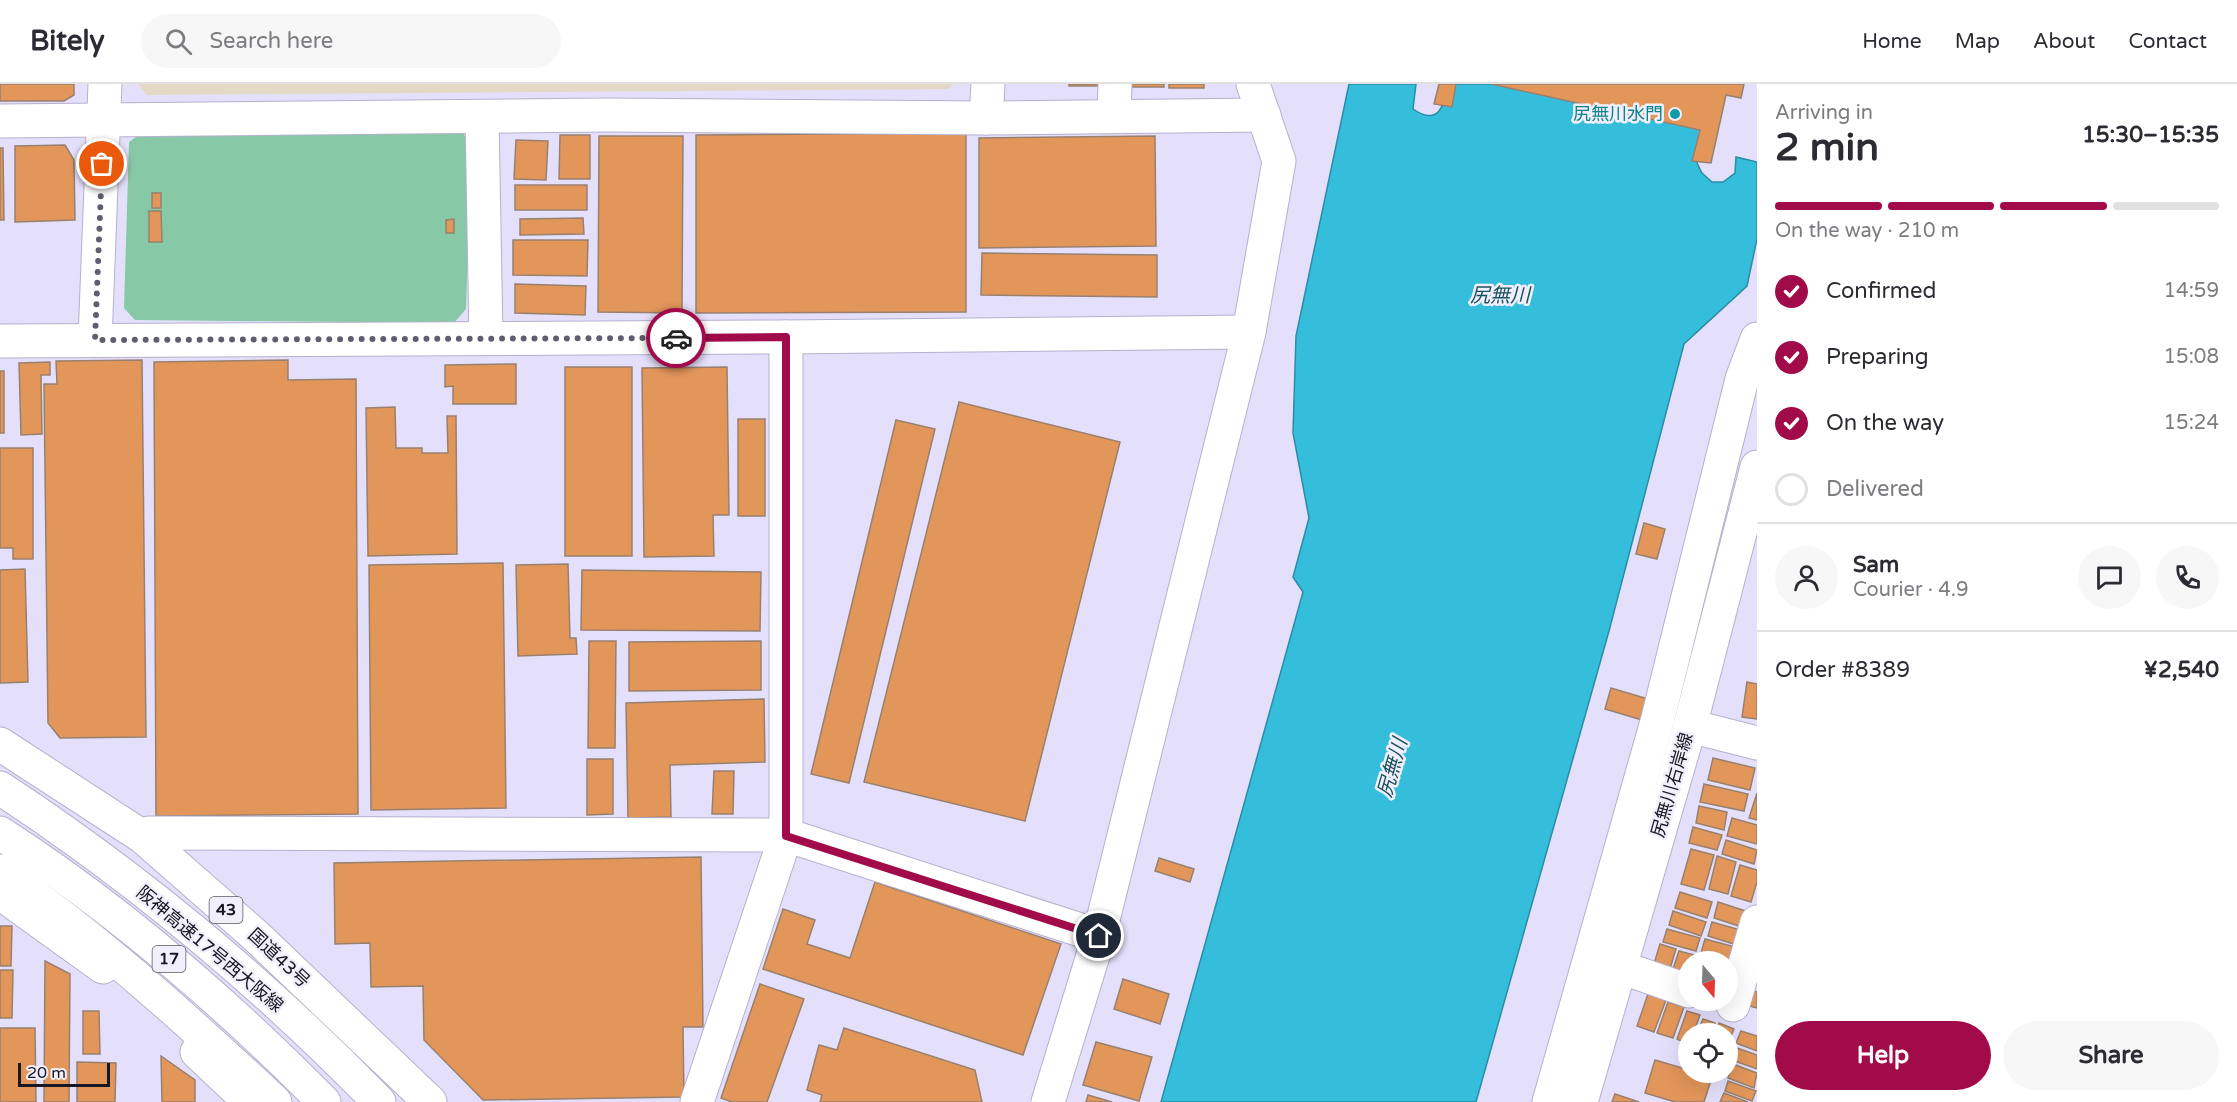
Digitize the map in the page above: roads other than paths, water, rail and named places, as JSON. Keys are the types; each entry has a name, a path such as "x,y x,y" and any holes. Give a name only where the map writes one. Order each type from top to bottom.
{"main road":[{"path":"95,340 105,84"},
{"path":"986,118 988,84"},
{"path":"1114,84 1114,116"},
{"path":"1048,1102 1099,936 1249,332 1279,161 1253,84"},
{"path":"0,121 607,115 986,118 1264,115"},
{"path":"482,117 486,338"},
{"path":"0,341 1249,332"},
{"path":"697,1102 786,836 786,337"},
{"path":"1549,1102 1658,718 1742,379 1757,339"},
{"name":"尻無川右岸線","path":"1581,1102 1690,726 1757,467"},
{"path":"1690,726 1757,743"},
{"path":"0,731 149,832 260,929 440,1102"},
{"name":"国道43号","path":"0,744 143,837 256,936 430,1102"},
{"name":"阪神高速17号西大阪線","path":"0,788 144,891 247,978 379,1102"},
{"name":"阪神高速17号西大阪線","path":"0,832 122,920 224,1006 324,1102"},
{"path":"149,832 786,836 1099,936"},
{"path":"0,871 115,960 202,1034 275,1102"},
{"path":"0,893 104,968 250,1102"},
{"path":"1738,999 1757,922"},
{"path":"1620,967 1678,987"}],"water":[{"name":"尻無川","path":"1349,84 1416,84 1413,109 1429,116 1439,111 1449,84 1708,84 1707,125 1697,163 1702,173 1712,182 1723,182 1735,173 1736,157 1757,162 1757,239 1747,286 1684,344 1609,631 1476,1102 1161,1102 1303,592 1293,577 1309,518 1293,433 1296,336"}],"place":[{"name":"尻無川水門","path":"1675,114"}]}
